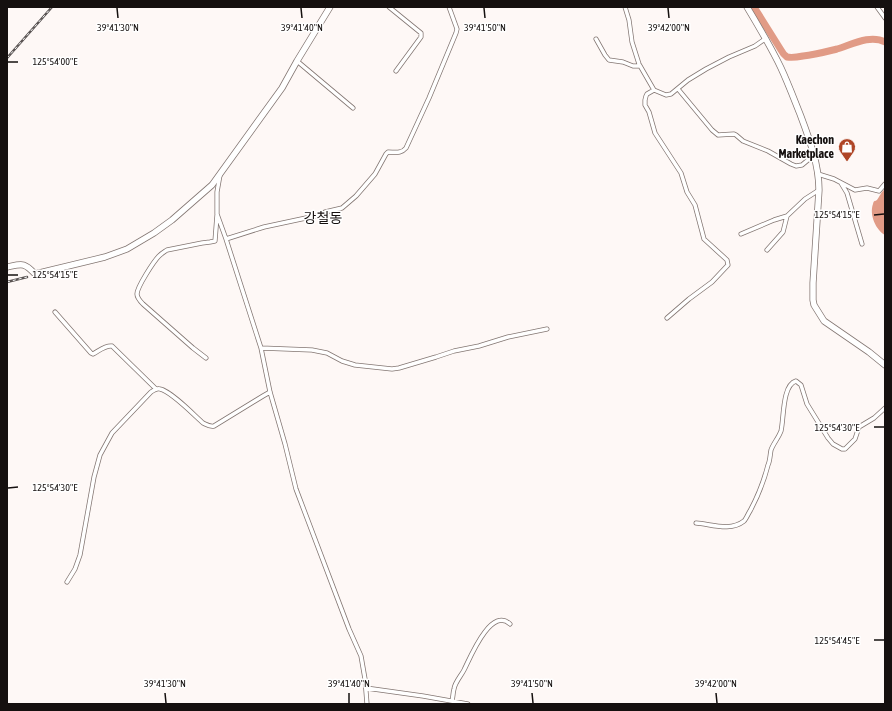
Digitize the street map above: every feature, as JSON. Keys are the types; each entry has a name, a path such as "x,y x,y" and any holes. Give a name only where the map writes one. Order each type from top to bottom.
{"street":[{"path":"7,267 20,264 25,265 35,274 111,255 146,239 172,220 212,186 282,88 330,7"},
{"path":"389,7 421,35 396,71"},
{"path":"226,239 264,227 320,215 325,212 342,208 356,196 375,174 388,152 403,152 430,98 457,30 449,7"},
{"path":"625,7 629,20 632,42 640,66 654,90 666,94 671,94 688,80 706,69 755,46 766,39"},
{"path":"747,7 781,68 811,143 814,156 818,174 819,190 813,283 814,305 824,321 885,365"},
{"path":"877,7 885,18"},
{"path":"596,40 609,60 623,62 633,66 640,66"},
{"path":"297,61 353,108"},
{"path":"678,89 712,130 718,135 734,134 743,141 764,149 796,166 802,165 814,156"},
{"path":"654,90 647,94 645,104 655,133 681,173 687,192 695,205 704,239 727,260 728,265 712,282 667,318"},
{"path":"206,358 143,304 138,298 137,293 138,288 162,253 167,250 214,241 217,214 217,192 220,174"},
{"path":"818,174 834,179 855,190 867,188 879,191 885,184"},
{"path":"840,182 847,193 862,244"},
{"path":"741,234 787,216 806,199 819,190"},
{"path":"217,214 260,348 296,489 349,629 361,656 366,679 367,704"},
{"path":"767,250 783,232 787,216"},
{"path":"55,312 91,353 93,354 109,345 112,346 156,389"},
{"path":"260,348 320,351 355,365 392,369 454,351 548,328"},
{"path":"696,523 724,527 736,525 744,521 760,491 769,463 771,451 780,434 785,398 788,388 794,382 801,385 807,404 828,438 840,449 844,449 855,439 859,427 874,418 885,408"},
{"path":"67,582 75,569 80,555 94,477 100,455 112,433 151,392 156,389 162,389 176,398 203,423 214,426 270,392"},
{"path":"452,701 454,688 476,645 485,631 501,620 505,620 510,624"},
{"path":"366,688 468,704"}],"shaded area":[{"path":"885,189 885,235 879,230 874,222 872,208 874,201 877,200"}],"waterway":[{"path":"754,7 782,52 787,57 797,57 820,53 873,39 885,42"}],"railway":[{"path":"7,58 52,7"},
{"path":"7,282 27,277"}],"place":[{"name":"Kaechon Marketplace","path":"847,162"}],"district":[{"name":"강철동","path":"323,218"}]}
